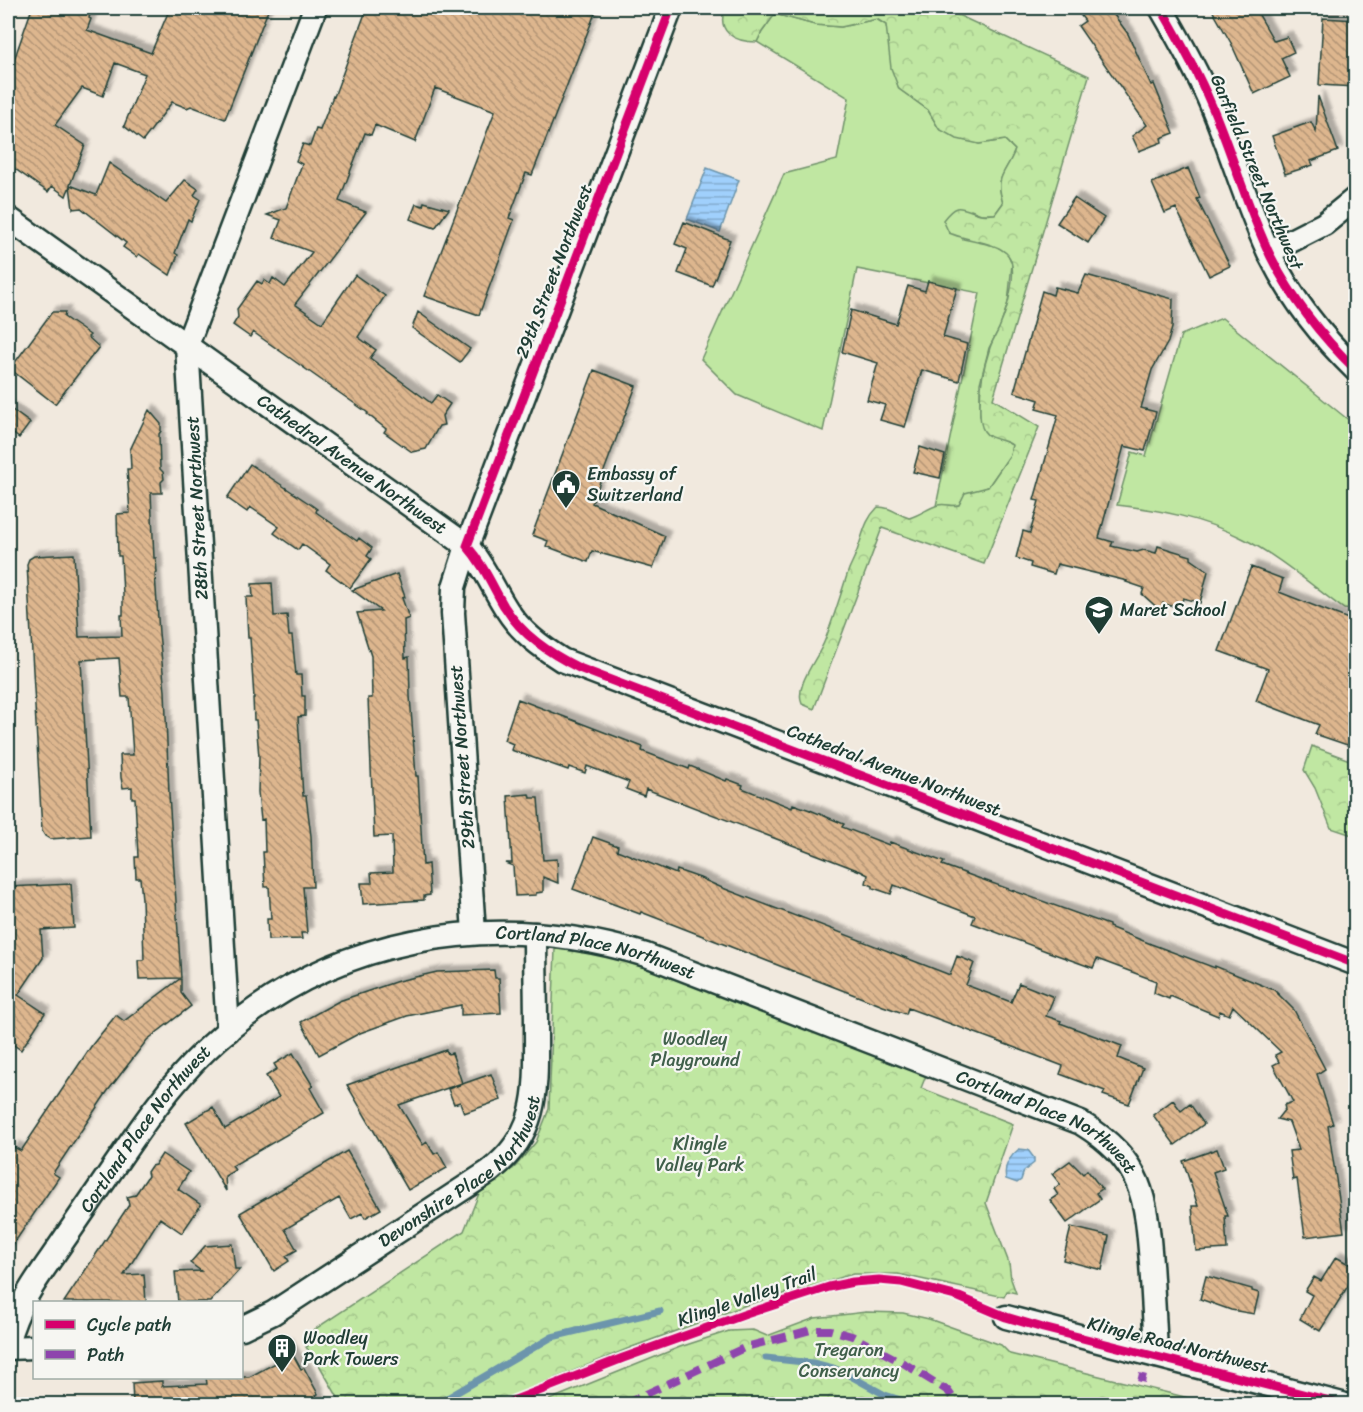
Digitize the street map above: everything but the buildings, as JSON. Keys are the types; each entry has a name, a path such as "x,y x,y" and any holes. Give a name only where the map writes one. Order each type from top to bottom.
{"street":[{"name":"28th Street Northwest","path":"228,1031 187,345 315,8"},
{"name":"29th Street Northwest","path":"474,933 453,613 454,587 467,546 671,8"},
{"name":"Garfield Street Northwest","path":"1161,8 1211,103 1269,252 1303,309 1330,343 1356,370"},
{"path":"1269,252 1324,224 1356,198"},
{"name":"Cathedral Avenue Northwest","path":"8,218 467,546 484,568 517,624 546,650 579,668 1356,964"},
{"name":"Cortland Place Northwest","path":"8,1341 22,1301 147,1118 184,1074 228,1031 274,996 353,959 421,939 474,933 535,934 588,940 665,962 1081,1123 1118,1151 1143,1195 1148,1230 1156,1356"},
{"name":"Devonshire Place Northwest","path":"243,1328 273,1313 490,1171 514,1147 526,1127 536,1094 535,934"},
{"name":"Klingle Road Northwest","path":"1006,1317 1342,1404"},
{"path":"8,1348 33,1347"}],"green space":[{"path":"725,8 943,8 1089,76 993,399 1039,427 984,564 882,528 814,709 802,704 801,689 825,640 870,516 878,507 891,509 909,518 938,505 959,505 965,493 988,487 1010,455 1012,445 984,431 980,411 981,384 985,364 1009,300 1012,279 1011,261 1008,255 997,247 949,233 943,220 956,208 964,208 980,214 995,214 1003,203 1000,180 1015,150 1005,140 979,144 957,139 939,129 928,110 899,89 891,68 886,25 877,19 841,27 815,25 775,14 757,42 749,42 734,38 725,29 723,16"},
{"path":"775,14 815,25 841,27 876,19 886,25 899,89 928,110 939,129 979,144 1005,140 1015,150 1000,181 1003,203 995,214 981,214 971,210 963,239 996,246 1008,254 1012,264 1008,303 1000,327 989,348 980,383 980,416 1000,439 1012,445 1010,455 988,487 967,495 959,505 936,506 980,293 857,269 823,431 737,395 701,359 784,174 837,160 849,98 757,42"},
{"path":"1222,318 1355,423 1355,610 1344,609 1268,553 1227,531 1181,516 1117,505 1132,452 1146,456 1181,335"},
{"path":"1312,746 1355,762 1355,836 1331,828 1315,788 1304,770"},
{"name":"Klingle Valley Park","path":"555,949 609,954 667,972 927,1073 921,1088 1013,1124 986,1203 1009,1263 1016,1293 1007,1291 1004,1297 898,1274 853,1274 749,1304 632,1347 492,1404 338,1404 340,1401 306,1347 308,1346 303,1337 464,1231 480,1191 515,1167 536,1142 549,1109"},
{"name":"Tregaron Conservancy","path":"866,1312 903,1313 929,1319 1001,1345 1010,1354 1213,1404 539,1404 680,1347 729,1331 753,1330 767,1336 815,1318"}],"water":[{"path":"707,168 739,180 720,232 687,219"},
{"path":"1019,1149 1028,1150 1034,1158 1034,1163 1024,1171 1021,1180 1017,1183 1006,1179 1005,1170 1010,1159"}],"waterway":[{"path":"437,1404 552,1337 660,1311"},
{"path":"766,1358 813,1363 833,1368 885,1395 913,1404"}],"marked path":[{"path":"625,1404 746,1347 811,1330 831,1330 852,1336 905,1364 948,1391 957,1404"},
{"path":"1141,1382 1143,1374"}],"cycle path":[{"path":"671,8 467,546 483,567 511,616 537,642 579,668 1356,964"},
{"path":"1161,8 1206,92 1255,220 1279,273 1309,317 1356,370"},
{"name":"Klingle Valley Trail","path":"505,1404 623,1358 746,1314 829,1287 879,1280 901,1282 959,1297 1006,1317 1043,1328 1342,1404"}],"place":[{"name":"Embassy of Switzerland","path":"566,510"},
{"name":"Maret School","path":"1099,636"},
{"name":"Woodley Park Towers","path":"282,1374"}],"park label":[{"name":"Woodley Playground","path":"695,1049"}]}
